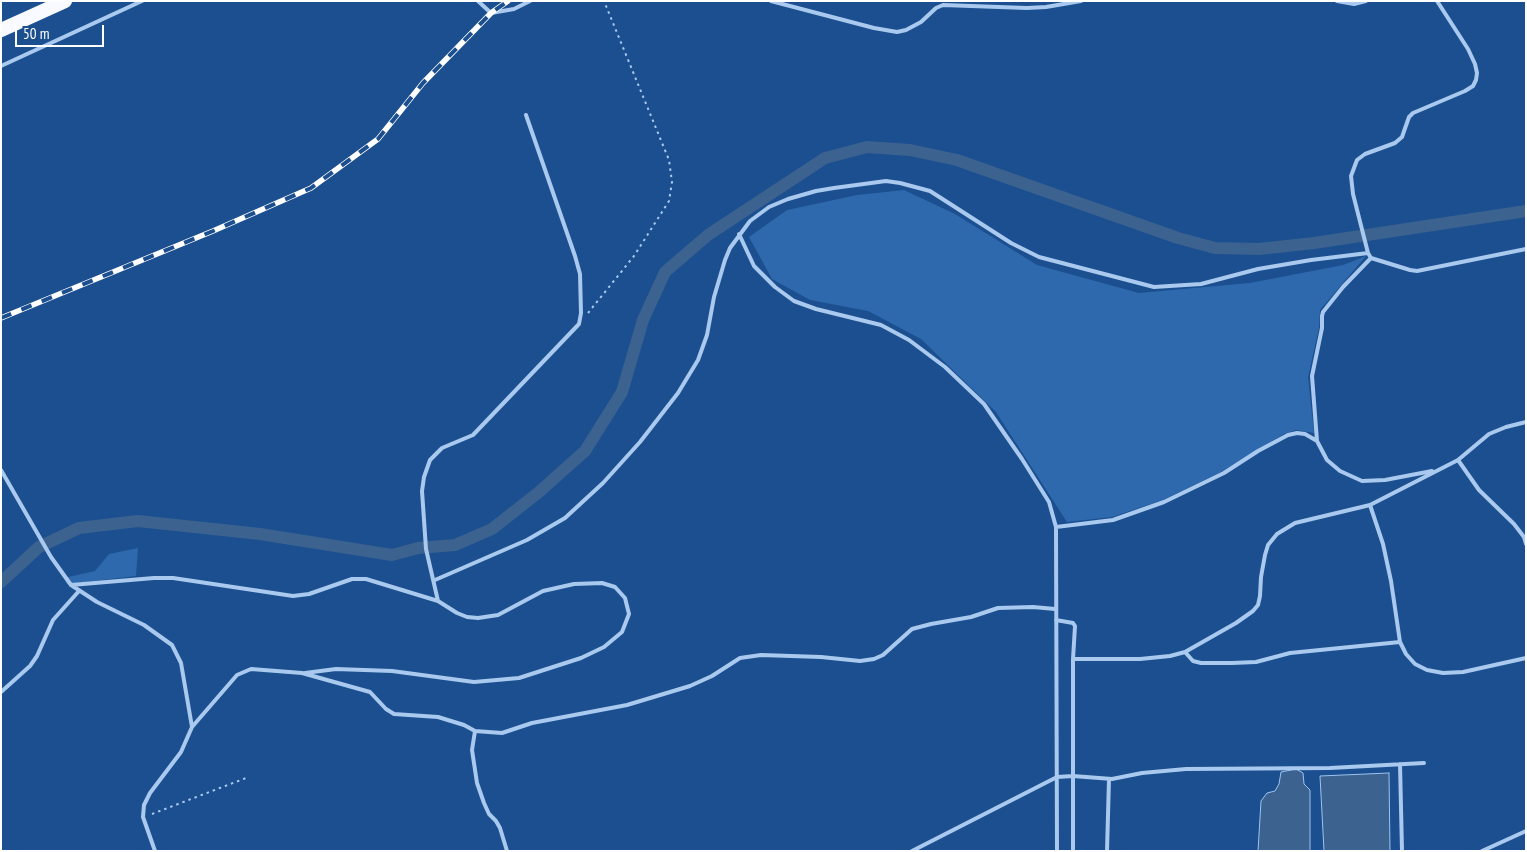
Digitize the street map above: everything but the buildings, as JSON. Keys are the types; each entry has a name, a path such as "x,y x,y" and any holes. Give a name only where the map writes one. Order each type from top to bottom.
{"highway":[{"path":"1,30 65,1"}],"lane":[{"path":"1,66 142,1"},
{"path":"478,1 491,13 514,9 530,1"},
{"path":"771,1 874,28 898,32 921,22 936,8 943,5 1046,7 1081,1"},
{"path":"1337,1 1354,4 1366,1"},
{"path":"1370,258 1353,194 1351,176 1353,168 1358,160 1366,154 1395,142 1402,137 1409,117 1413,113 1465,92 1473,86 1476,80 1475,64 1468,49 1437,1"},
{"path":"438,601 425,538 422,492 424,477 430,460 442,448 473,435 579,324 582,306 580,274 576,256 526,115"},
{"path":"434,580 527,540 565,518 603,483 640,442 678,393 698,360 707,335 714,297 725,260 739,234 750,221 788,199 816,191 886,181 900,183 930,191 1011,243 1039,257 1154,287 1201,284 1258,269 1368,253"},
{"path":"739,234 754,266 775,287 794,301 816,309 882,325 909,340 945,367 984,404 1022,459 1048,502 1056,527 1057,851"},
{"path":"1370,258 1418,271 1526,249"},
{"path":"1370,258 1323,312 1322,328 1312,376 1317,441 1327,460 1340,471 1362,481 1385,480 1437,470"},
{"path":"1073,659 1140,659 1170,656 1185,652 1236,624 1253,611 1258,604 1268,545 1277,534 1295,523 1370,505 1458,460 1489,434 1526,422"},
{"path":"1056,527 1113,520 1164,502 1224,473 1258,451 1288,435 1305,434 1317,441"},
{"path":"1458,460 1479,490 1514,524 1524,537 1526,544"},
{"path":"1,470 51,557 71,585 144,625 172,645 181,663 192,727"},
{"path":"1370,505 1383,544 1391,581 1400,642 1406,654 1416,664 1428,670 1443,673 1463,672 1526,658"},
{"path":"71,585 174,578 294,596 310,594 352,579 366,579 438,601 457,613 467,617 478,618 498,615 544,591 574,584 602,583 615,588 625,598 628,614 622,632 604,647 581,658 519,678 474,682 392,671 336,670 302,673"},
{"path":"1,692 30,666 38,656 53,620 79,591"},
{"path":"155,851 143,817 144,805 180,752 192,727 237,676 245,671 258,668 302,673 370,692 386,709 394,714 446,719 476,731 502,733 532,723 627,705 690,686 712,676 740,658 752,655 821,657 860,661 874,659 883,655 912,630 921,627 971,617 998,608 1033,607 1055,609"},
{"path":"1056,620 1073,622 1075,626 1073,659 1073,851"},
{"path":"1185,652 1193,660 1201,663 1256,662 1290,652 1400,642"},
{"path":"476,731 472,750 478,783 489,814 500,828 507,851"},
{"path":"912,851 1057,777 1073,776 1109,779 1142,773 1186,769 1330,768 1424,763"},
{"path":"1400,764 1402,851"},
{"path":"1107,851 1109,779"},
{"path":"1482,851 1526,831"},
{"path":"1494,845 1494,851"}],"path":[{"path":"579,324 634,256 669,201 672,182 669,160 604,1"},
{"path":"143,817 246,778"}],"shaded area":[{"path":"904,190 955,214 1037,265 1139,293 1250,283 1343,265 1366,256 1320,310 1319,328 1308,377 1314,433 1296,430 1284,434 1221,472 1163,500 1112,517 1067,522 996,412 921,339 868,311 810,300 772,279 749,237 787,210 857,195"},
{"path":"138,548 136,576 67,584 64,578 95,571 109,554"},
{"path":"1296,769 1303,773 1304,784 1310,790 1310,851 1258,851 1261,801 1267,793 1275,791 1279,784 1281,772"},
{"path":"1389,773 1390,851 1324,851 1320,776"}],"waterway":[{"path":"1,582 39,547 79,528 138,521 260,534 392,555 418,548 455,545 492,529 539,492 585,451 622,392 643,320 665,272 708,235 825,158 867,147 910,150 957,160 1178,238 1215,248 1259,249 1314,243 1526,211"}],"railway":[{"path":"1,318 213,231 311,188 378,139 423,83 491,13 508,1"}]}
